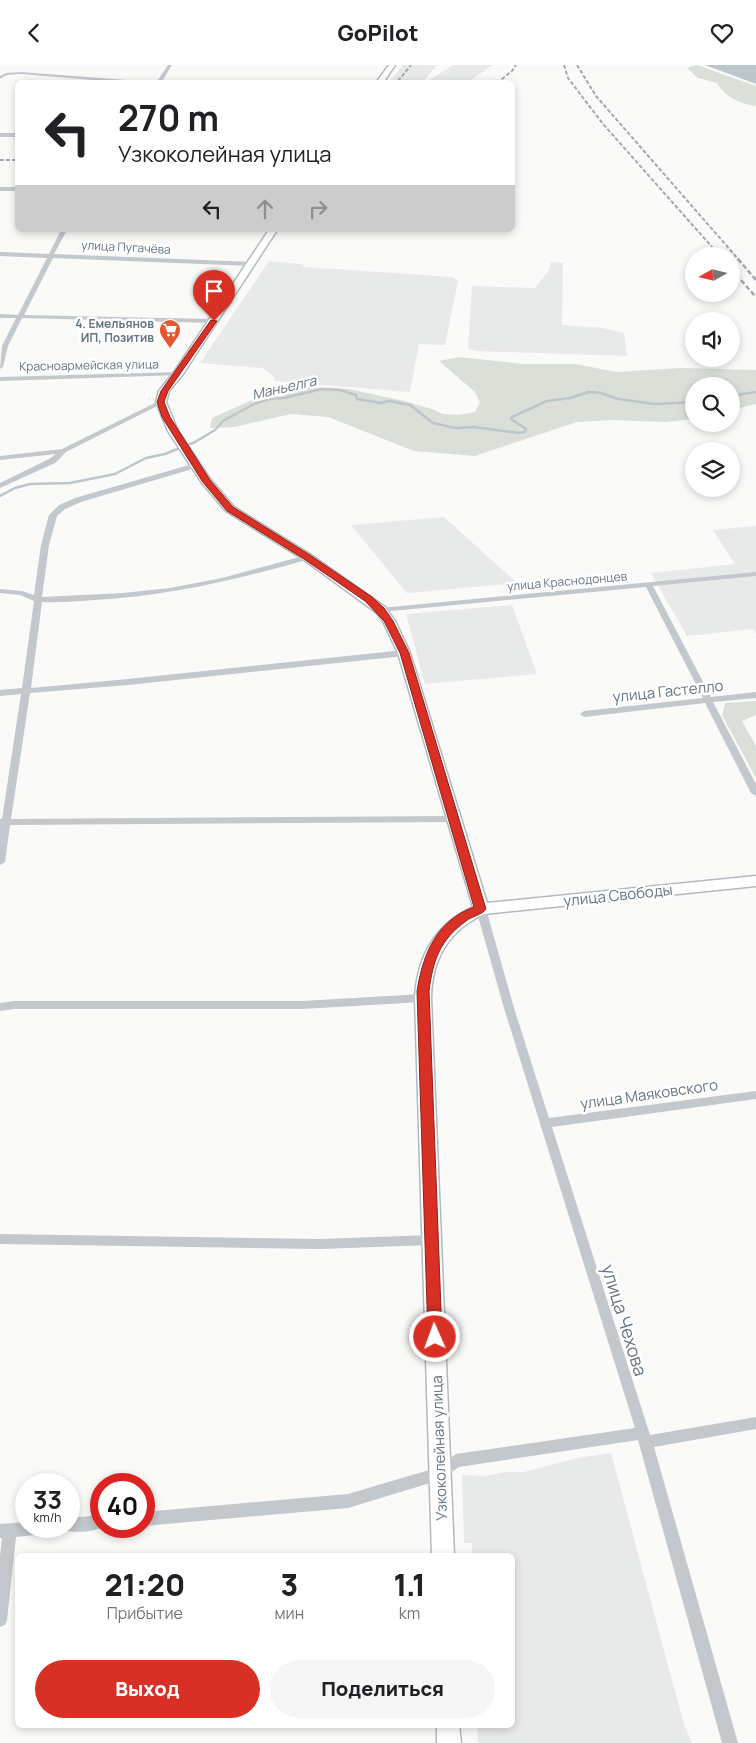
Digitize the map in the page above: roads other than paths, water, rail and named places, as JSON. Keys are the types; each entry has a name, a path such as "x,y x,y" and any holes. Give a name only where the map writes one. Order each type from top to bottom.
{"street":[{"path":"160,80 170,65"},
{"path":"381,80 392,65"},
{"path":"0,78 6,74 21,73 113,80"},
{"path":"0,135 15,135"},
{"path":"0,189 15,189"},
{"path":"0,367 5,346 22,316 63,232"},
{"path":"272,232 214,321 178,374 164,391 161,402 166,417 178,439 230,509 307,557 368,599 381,610 396,632 481,909"},
{"name":"улица Пугачёва","path":"0,253 252,264"},
{"path":"0,316 214,321"},
{"name":"Красноармейская улица","path":"0,379 178,374"},
{"path":"0,486 52,461 64,451 161,402"},
{"path":"0,458 64,451"},
{"path":"0,862 3,822 26,691 36,599 50,523 54,515 62,507 78,500 196,465"},
{"path":"0,591 22,593 36,599 114,597 170,590 247,575 307,557"},
{"name":"улица Краснодонцев","path":"381,610 649,586 756,574"},
{"path":"649,586 756,793"},
{"path":"0,693 404,653"},
{"name":"улица Гастелло","path":"584,715 756,695"},
{"path":"3,822 453,819"},
{"name":"улица Свободы","path":"481,909 756,881"},
{"name":"Узкоколейная улица","path":"443,1553 423,998 427,965 437,943 453,924 467,914 481,909"},
{"name":"улица Чехова","path":"481,909 545,1123 644,1438 730,1743"},
{"path":"0,1007 14,1005 302,1005 423,998"},
{"name":"улица Маяковского","path":"545,1123 756,1095"},
{"path":"0,1239 320,1244 431,1239"},
{"path":"155,1518 348,1501 440,1473 456,1461 756,1423"},
{"path":"0,1620 5,1531"},
{"path":"448,1728 449,1743"}],"waterway":[{"name":"Маньелга","path":"0,496 15,488 30,484 70,483 115,474 146,458 165,454 195,442 215,430 223,421 254,404 269,399 284,398 322,389 340,390 356,395 357,399 381,403 389,401 410,405 433,423 455,428 473,427 519,433 525,432 526,429 511,419 512,417 547,401 570,398 589,392 601,393 618,399 655,404 685,402"},
{"name":"Маньелга","path":"740,395 756,392"}],"railway":[{"path":"399,80 411,65"},
{"path":"501,80 516,65"},
{"path":"564,65 568,78 603,124 712,247"},
{"path":"577,65 596,96 728,247"},
{"path":"0,160 15,160"},
{"path":"740,261 756,280"},
{"path":"740,279 756,297"}],"place":[{"name":"4. Емельянов ИП, Позитив","path":"170,349"}]}
